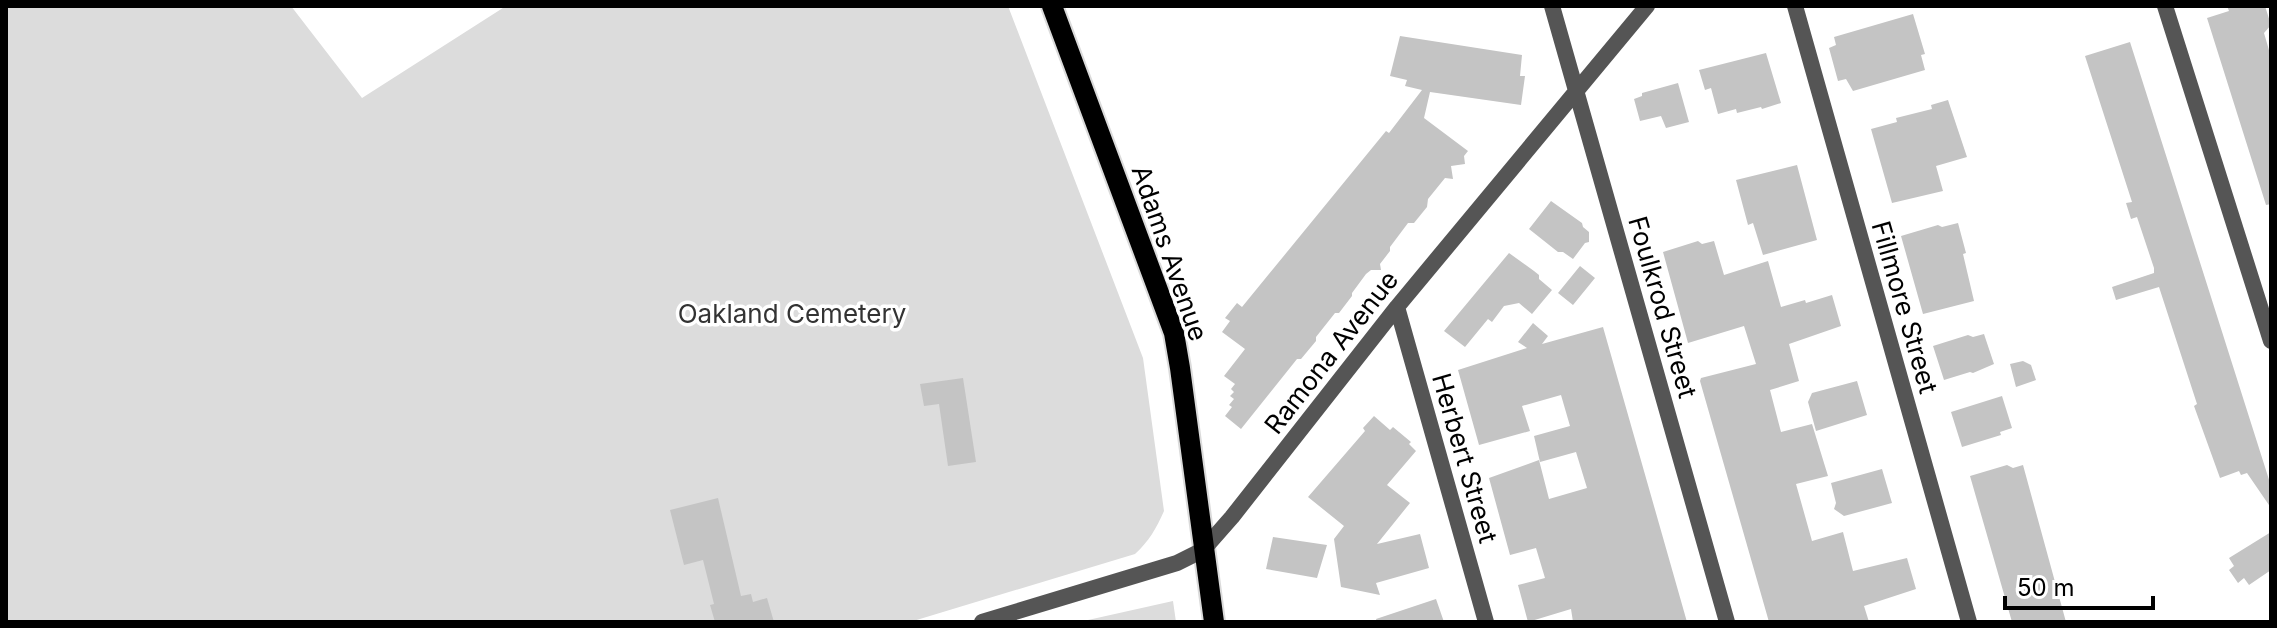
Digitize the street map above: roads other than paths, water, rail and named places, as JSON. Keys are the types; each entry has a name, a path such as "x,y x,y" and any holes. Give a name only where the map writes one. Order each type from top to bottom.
{"main road":[{"name":"Adams Avenue","path":"1052,6 1174,333 1214,622"}],"street":[{"name":"Foulkrod Street","path":"1552,6 1727,622"},
{"name":"Ramona Avenue","path":"982,622 1177,563 1203,550 1397,307 1647,6"},
{"name":"Fillmore Street","path":"1795,6 1969,622"},
{"path":"2165,6 2271,341"},
{"name":"Herbert Street","path":"1397,307 1486,622"}],"park label":[{"name":"Oakland Cemetery","path":"792,313"}]}
